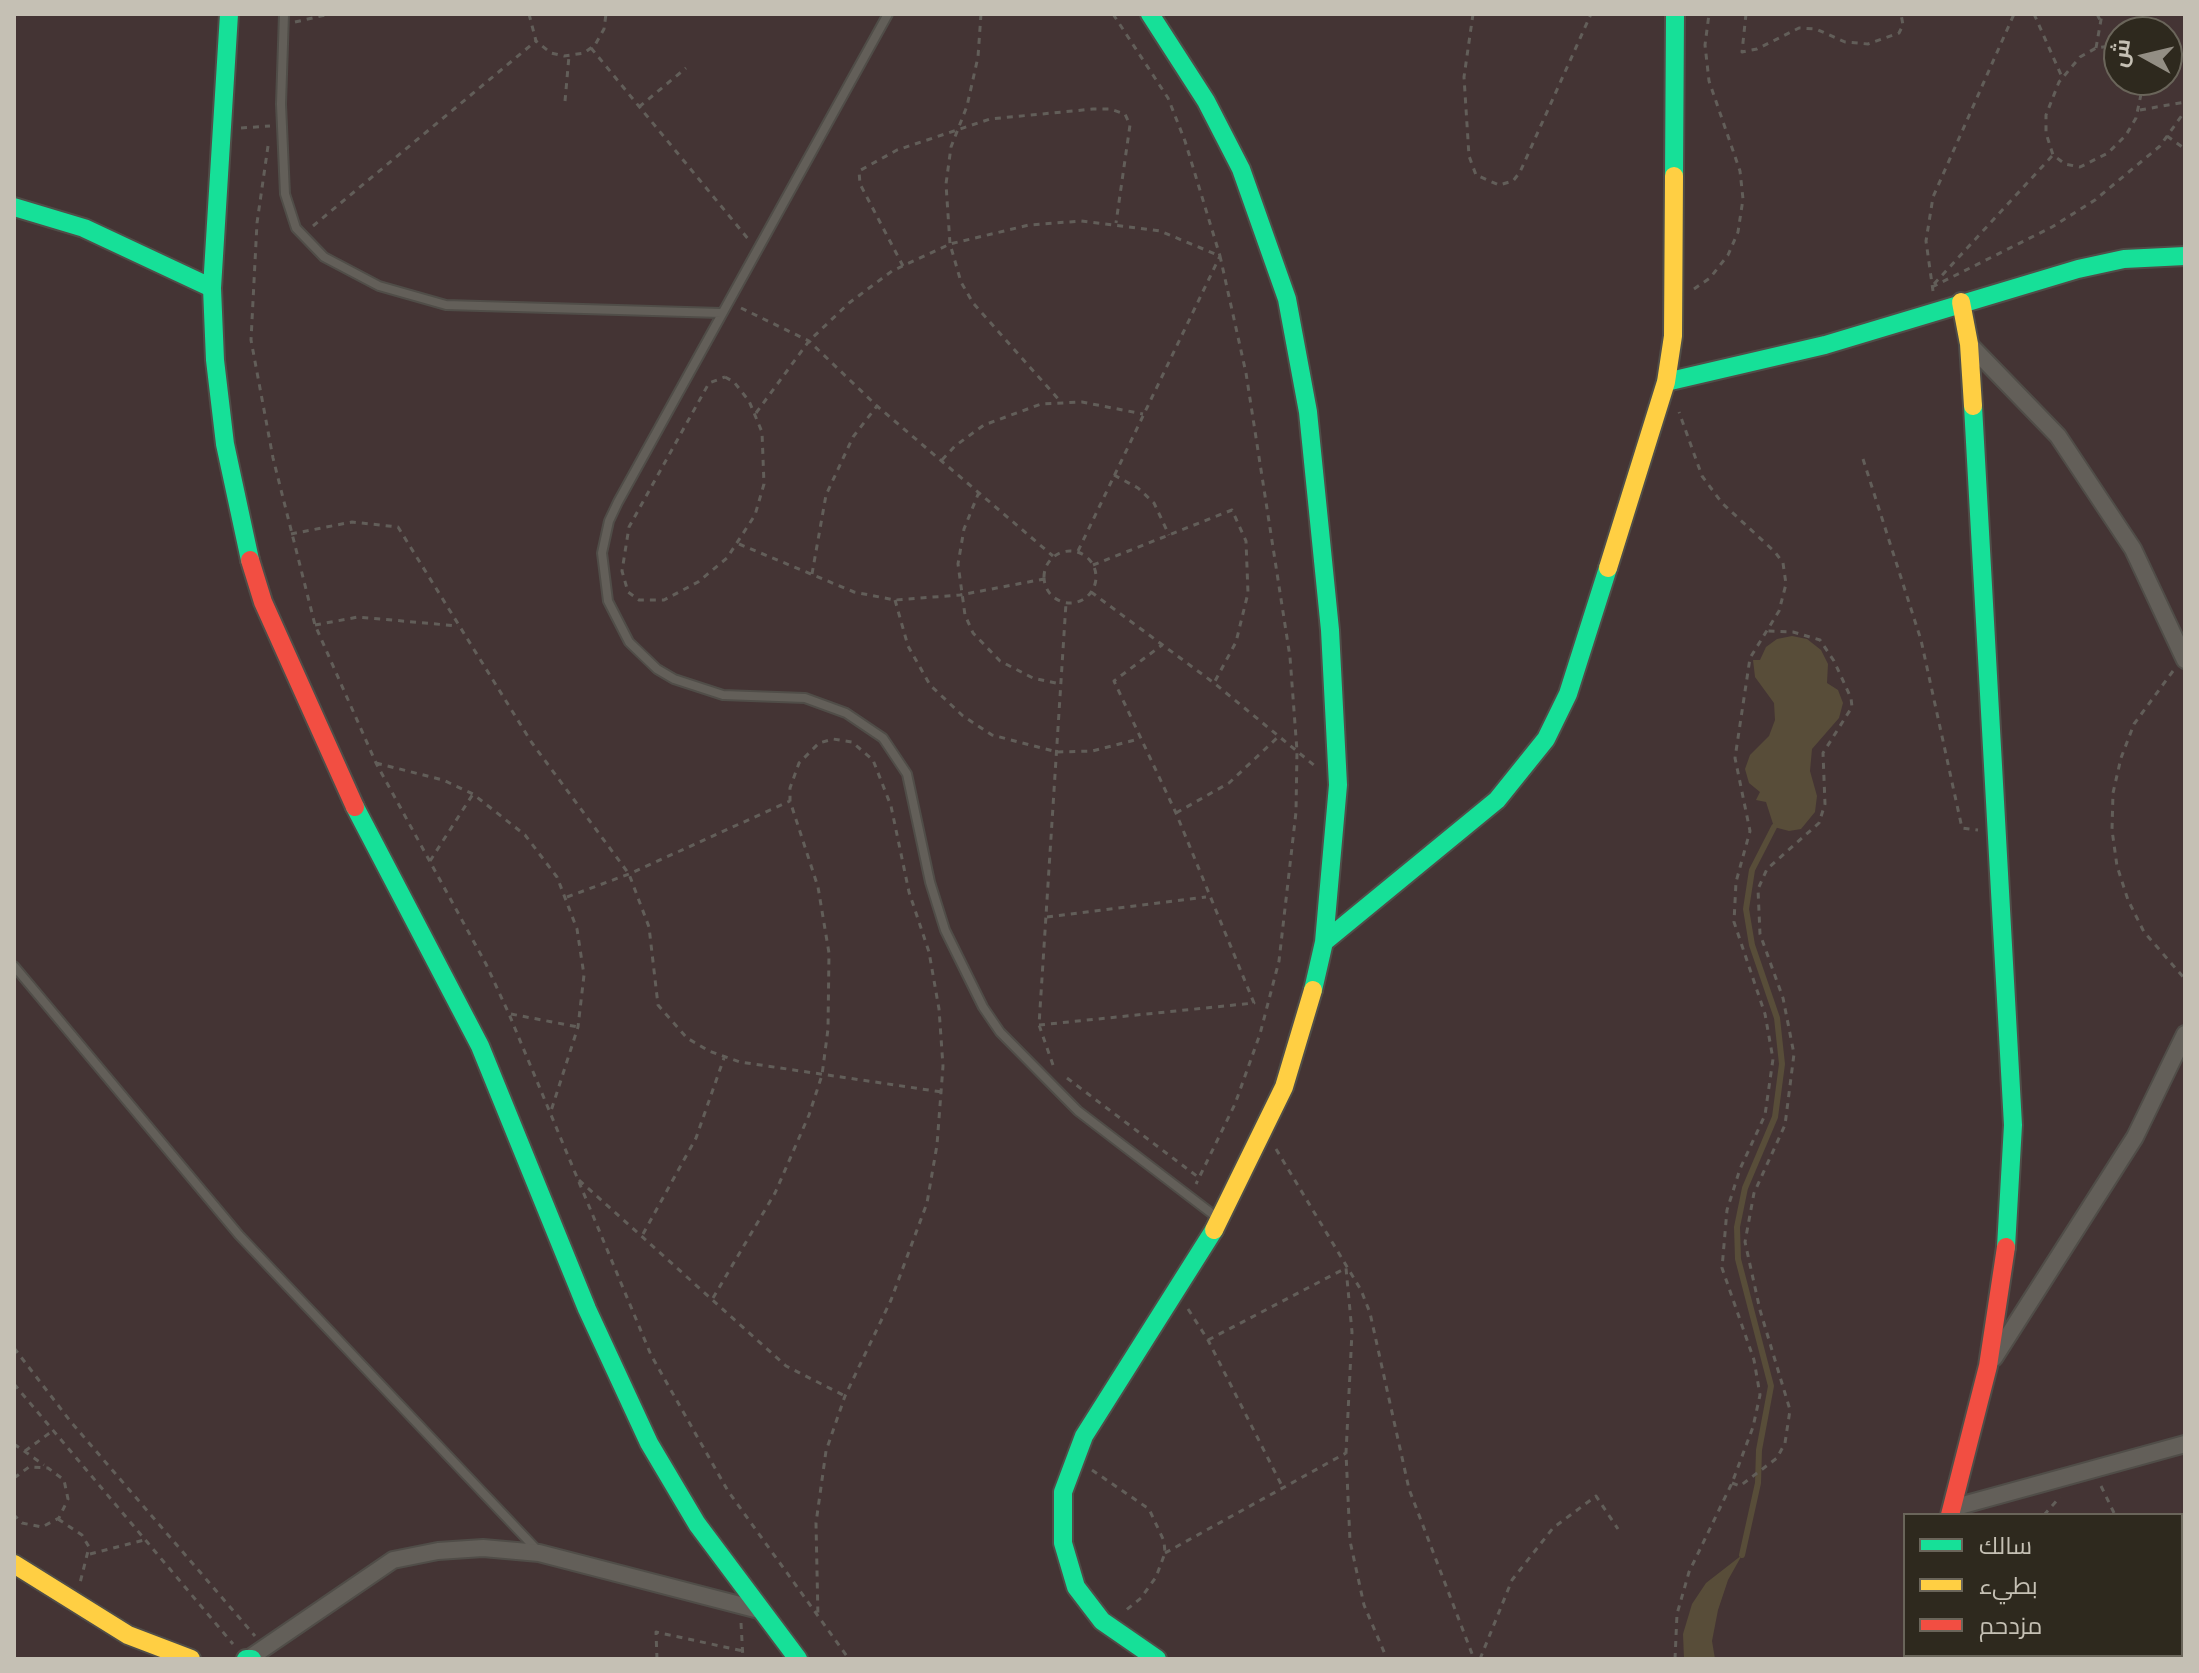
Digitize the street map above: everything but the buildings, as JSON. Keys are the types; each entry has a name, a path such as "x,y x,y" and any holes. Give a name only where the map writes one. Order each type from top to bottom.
{"street":[{"path":"229,14 212,288 215,360 225,444 242,533 273,628 344,785 480,1046 587,1309 649,1443 750,1608 798,1659"},
{"path":"1150,14 1206,101 1241,169 1271,246 1297,342 1308,412 1334,697 1338,785 1324,942 1297,1053 1265,1130 1220,1220 1110,1394 1074,1459 1063,1492 1060,1521 1065,1554 1076,1587 1106,1624 1157,1659"},
{"path":"1324,942 1497,800 1546,739 1573,680 1666,382 1673,336 1675,14"},
{"path":"14,207 84,228 212,288"},
{"path":"1666,382 1825,345 2078,269 2124,259 2185,256"},
{"path":"1951,1512 1988,1366 2002,1290 2012,1180 2013,1125 1969,344 1961,302"},
{"path":"1969,344 2058,436 2076,462 2133,549 2181,663"},
{"path":"1988,1366 2135,1137 2185,1034"},
{"path":"1951,1512 2185,1444"},
{"path":"252,1656 393,1560 438,1551 483,1548 539,1553 750,1608"},
{"path":"14,1564 128,1635 191,1659"}],"lane":[{"path":"284,14 281,104 285,194 301,236 324,257 359,278 397,293 446,305 721,313"},
{"path":"888,14 727,301 609,521 602,553 604,585 619,628 657,669 688,686 723,695 805,698 846,713 883,738 907,774 936,905 954,950 983,1007 1021,1057 1068,1102 1220,1220"},
{"path":"14,966 239,1235 539,1553"}],"path":[{"path":"284,24 330,14"},
{"path":"529,14 530,29 536,41 551,53 569,56 591,48 602,35 606,14"},
{"path":"981,14 978,57 946,184 950,244 961,282 973,303 1060,401"},
{"path":"1113,14 1168,98 1185,141 1220,256 1246,373 1290,657 1297,751 1296,812 1279,961 1260,1034 1235,1104 1189,1196"},
{"path":"1473,14 1464,77 1469,156 1476,175 1499,185 1513,181 1520,172 1591,14"},
{"path":"1674,290 1695,289 1710,278 1735,242 1741,215 1740,171 1715,101 1706,62 1709,14"},
{"path":"1746,14 1742,52 1757,49 1799,28 1816,29 1845,42 1868,44 1899,33 1903,25 1901,14"},
{"path":"1938,310 1926,241 1933,197 2014,14"},
{"path":"2034,14 2062,77"},
{"path":"2096,48 2101,22 2099,14"},
{"path":"301,236 536,41"},
{"path":"2103,47 2080,57 2062,77 2046,115 2046,133 2053,155 2072,166 2090,165 2118,145 2140,110 2142,96"},
{"path":"591,48 756,249"},
{"path":"565,101 569,56"},
{"path":"639,107 686,68"},
{"path":"2140,110 2185,102"},
{"path":"281,104 261,180 250,322 260,394 315,625 376,763 509,1014 651,1355 728,1491 849,1659"},
{"path":"903,266 860,184 859,171 897,150 990,119 1056,111 1110,109 1125,114 1130,125 1116,224"},
{"path":"1932,287 2052,227 2095,200 2138,167 2185,111"},
{"path":"222,129 273,126"},
{"path":"2167,136 2185,149"},
{"path":"1932,287 2053,155"},
{"path":"756,413 809,341 849,303 903,266 950,244 1053,222 1116,224 1160,231 1220,256"},
{"path":"1078,551 1220,256"},
{"path":"727,301 809,341 877,406 1053,556"},
{"path":"720,377 729,378 756,413 764,450 764,484 755,515 739,544 698,582 664,600 632,597 624,582 622,557 629,527 709,383 720,377"},
{"path":"1666,382 1702,476 1722,503 1764,540 1783,563 1783,599 1748,666 1735,758 1750,831 1736,882 1734,922 1765,1014 1773,1059 1765,1115 1732,1190 1723,1243 1724,1282 1747,1337 1760,1395 1753,1427 1732,1483 1689,1572 1677,1614 1675,1659"},
{"path":"942,460 967,436 1021,409 1060,401 1099,404 1143,414"},
{"path":"812,576 826,495 853,437 877,406"},
{"path":"1863,459 1921,640 1962,828 1998,832"},
{"path":"1114,475 1138,488 1154,503 1169,535"},
{"path":"979,492 960,546 960,595 973,633 1000,661 1033,678 1060,684"},
{"path":"1093,565 1232,510 1241,526 1249,555 1245,610 1230,657 1214,683"},
{"path":"291,534 352,522 398,527 532,743 629,874 649,927 658,1005 687,1038 724,1058 942,1092"},
{"path":"739,544 854,592 895,600 960,595 1044,579"},
{"path":"1078,551 1093,565 1097,578 1091,592 1083,599 1066,603 1051,594 1044,579 1053,556 1078,551"},
{"path":"1091,592 1214,683 1297,751"},
{"path":"895,600 908,646 930,685 946,703 992,735 1057,752 1092,751 1139,739"},
{"path":"1066,603 1039,1025 1053,1065 1077,1088 1198,1177"},
{"path":"315,625 358,617 458,626"},
{"path":"1732,1483 1740,1486 1766,1469 1785,1443 1790,1410 1760,1310 1748,1257 1746,1229 1754,1193 1785,1125 1794,1054 1783,998 1760,934 1756,903 1761,877 1767,869 1812,832 1823,814 1826,790 1823,753 1852,707 1847,688 1820,640 1793,632 1766,631"},
{"path":"1039,1025 1254,1003 1176,813 1114,681 1162,645"},
{"path":"2181,663 2153,693 2134,724 2121,758 2113,793 2112,830 2117,866 2128,900 2144,932 2185,979"},
{"path":"1176,813 1229,783 1279,736"},
{"path":"713,1298 775,1193 809,1115 822,1075 828,1029 829,953 818,887 790,801 794,773 807,753 819,743 833,739 852,742 873,760 891,806 909,892 929,952 939,1009 942,1092 937,1145 923,1217 891,1300 845,1396 820,1477 816,1523 818,1618"},
{"path":"376,763 443,780 473,794 525,835 557,877 567,897 584,975 578,1027 551,1111"},
{"path":"430,862 473,794"},
{"path":"567,897 629,874 790,801"},
{"path":"1047,917 1208,897"},
{"path":"509,1014 578,1027"},
{"path":"643,1234 696,1138 724,1058"},
{"path":"1265,1130 1361,1290 1375,1332 1409,1489 1474,1659"},
{"path":"578,1179 643,1234 786,1366 845,1396"},
{"path":"1208,1340 1346,1268"},
{"path":"1346,1268 1352,1332 1346,1453 1353,1565 1368,1617 1387,1659"},
{"path":"1176,1291 1208,1340 1282,1486"},
{"path":"14,1348 252,1656"},
{"path":"14,1384 144,1540 252,1656"},
{"path":"25,1451 52,1431"},
{"path":"14,1444 57,1473 67,1490 65,1509 58,1519 42,1527 32,1526 14,1515"},
{"path":"1165,1553 1346,1453"},
{"path":"1074,1459 1149,1509 1160,1529 1165,1553 1149,1589 1106,1624"},
{"path":"14,1478 29,1467 47,1468"},
{"path":"2093,1470 2114,1513"},
{"path":"1480,1659 1512,1580 1553,1528 1596,1496 1618,1529"},
{"path":"58,1519 87,1541 89,1554 74,1602"},
{"path":"89,1554 144,1540"},
{"path":"743,1659 750,1608"},
{"path":"657,1659 656,1632 743,1651"}],"shaded area":[{"path":"14,14 2185,14 2185,1659 14,1659"},
{"path":"1792,636 1807,639 1821,650 1828,664 1827,683 1838,690 1843,703 1839,718 1812,749 1810,771 1817,796 1815,812 1801,829 1789,831 1774,827 1766,802 1756,800 1760,792 1749,783 1745,769 1750,755 1769,736 1775,720 1774,703 1755,677 1753,660 1760,660 1766,647 1777,639"},
{"path":"1742,1555 1728,1580 1718,1610 1712,1641 1715,1659 1684,1659 1683,1634 1692,1604 1706,1583"}],"waterway":[{"path":"1742,1555 1758,1483 1759,1450 1771,1386 1738,1259 1737,1227 1745,1188 1775,1117 1782,1064 1777,1018 1752,945 1746,909 1752,870 1774,827"}],"traffic: fast":[{"path":"229,14 212,288 215,360 225,444 250,560"},
{"path":"1150,14 1206,101 1241,169 1287,299 1308,412 1330,630 1338,785 1324,942 1313,990"},
{"path":"1674,176 1675,14"},
{"path":"14,207 84,228 212,288"},
{"path":"1666,382 1825,345 2078,269 2124,259 2185,256"},
{"path":"1973,406 2013,1125 2006,1247"},
{"path":"1324,942 1497,800 1546,739 1568,694 1608,568"},
{"path":"355,807 480,1046 587,1309 649,1443 697,1524 798,1659"},
{"path":"1157,1659 1102,1621 1076,1587 1063,1543 1063,1492 1084,1436 1214,1230"},
{"path":"246,1659 252,1659"}],"traffic: slow":[{"path":"1608,568 1666,382 1673,336 1674,176"},
{"path":"1961,302 1969,344 1973,406"},
{"path":"1214,1230 1284,1087 1313,990"},
{"path":"14,1564 128,1635 191,1659"}],"traffic: jam":[{"path":"250,560 263,602 355,807"},
{"path":"1951,1513 1988,1366 2006,1247"}]}
